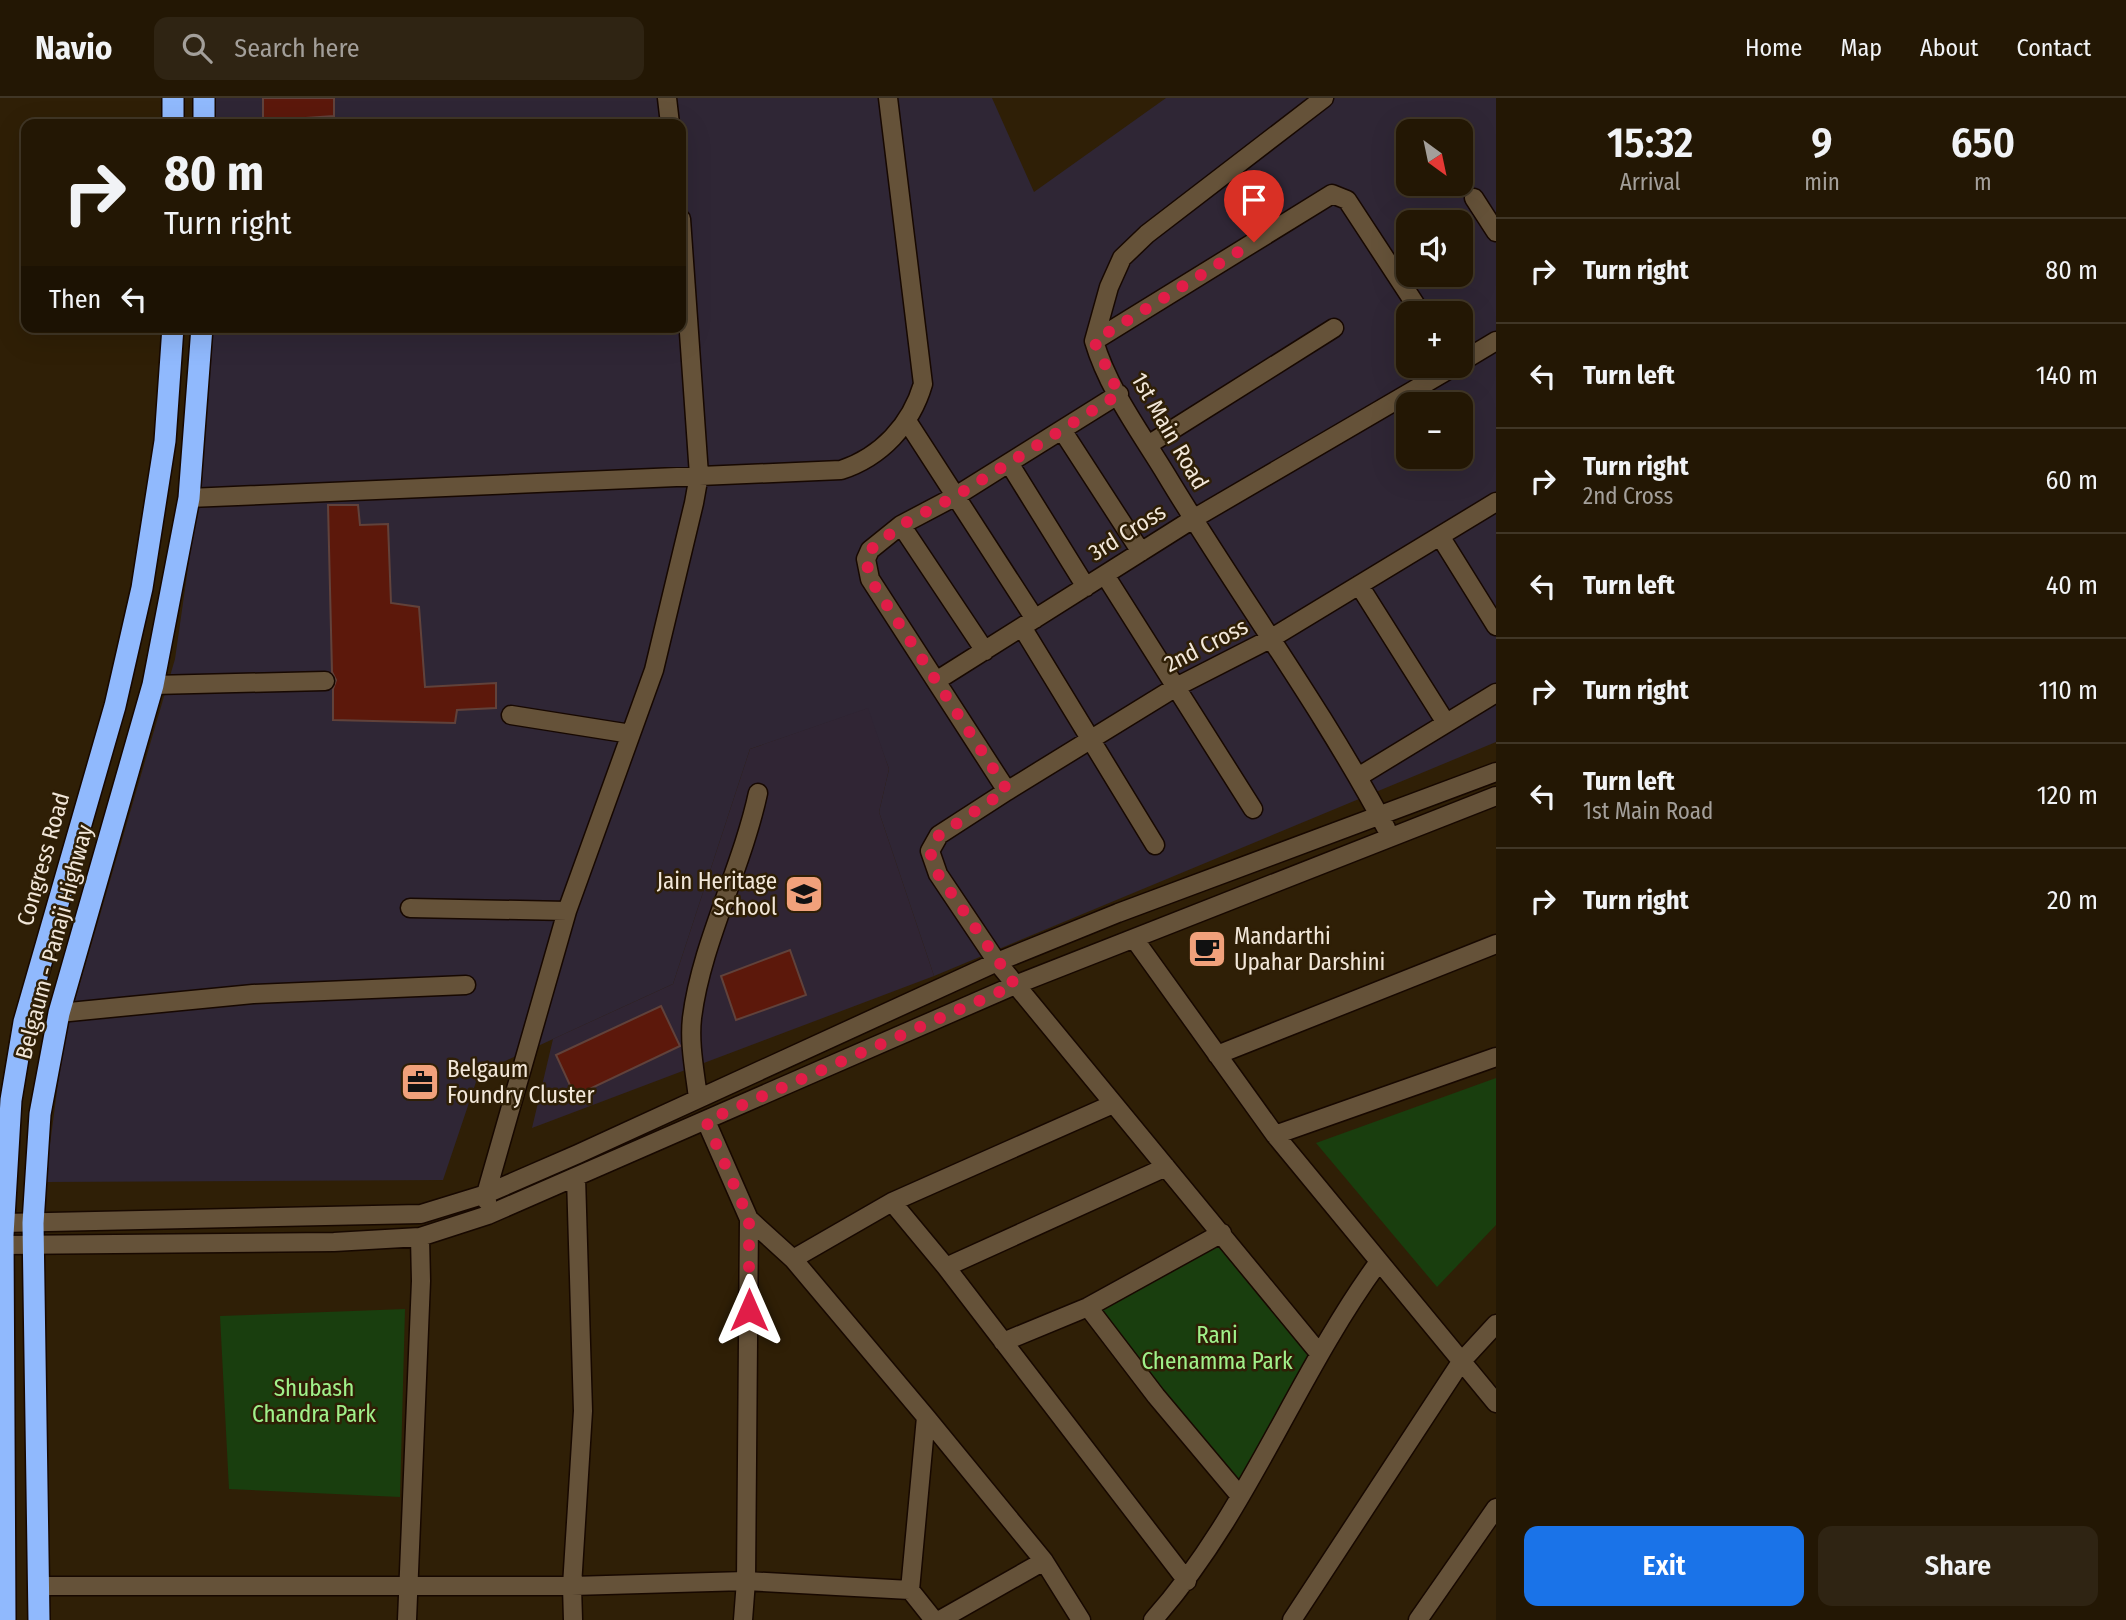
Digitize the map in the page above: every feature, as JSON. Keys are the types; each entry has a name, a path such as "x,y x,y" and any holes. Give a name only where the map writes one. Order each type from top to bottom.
{"highway":[{"path":"173,98 173,119"},
{"path":"204,98 204,119"},
{"name":"Congress Road","path":"5,1620 1,1329 3,1167 11,1100 24,1022 115,706 142,588 165,442 173,333"},
{"name":"Belgaum - Panaji Highway","path":"39,1620 33,1223 40,1114 59,1013 153,685 189,498 202,333"}],"street":[{"path":"667,98 669,119"},
{"path":"189,498 841,470 859,464 883,448 907,421 917,405 923,384 888,98"},
{"path":"1094,341 1109,287 1122,258 1147,234 1324,98"},
{"path":"1094,341 1332,194 1341,195 1355,212 1413,301"},
{"path":"1475,198 1496,232"},
{"path":"488,1215 486,1194 566,911 654,670 671,606 699,475 686,290"},
{"path":"1148,445 1334,328"},
{"name":"1st Main Road","path":"1094,341 1119,394 1148,445 1193,520 1358,776 1391,837"},
{"path":"1473,355 1496,341"},
{"name":"3rd Cross","path":"936,681 1193,520 1435,378"},
{"path":"1007,790 866,569 870,550 901,525 956,496 1119,394"},
{"path":"907,421 956,496 1029,623 1091,739 1155,845"},
{"path":"1062,430 1141,552"},
{"path":"1009,463 1086,587"},
{"name":"2nd Cross","path":"997,962 930,860 931,845 939,835 1007,790 1177,687 1270,639 1496,502"},
{"path":"901,525 985,651"},
{"path":"1440,536 1496,625"},
{"path":"1105,575 1253,809"},
{"path":"1359,585 1446,723"},
{"path":"153,685 325,681"},
{"path":"1358,776 1496,693"},
{"path":"511,715 631,734"},
{"path":"3,1223 421,1214 486,1194 997,962 1118,913 1496,772"},
{"path":"698,1098 692,1020 700,980 752,823 758,793"},
{"path":"3,1245 33,1247 334,1242 420,1237 488,1215 1015,985 1496,796"},
{"path":"410,908 566,911"},
{"path":"1135,940 1275,1135 1496,1404"},
{"path":"1217,1055 1496,944"},
{"path":"997,962 1319,1353"},
{"path":"59,1013 253,994 466,985"},
{"path":"1275,1135 1496,1057"},
{"path":"793,1259 892,1202 1113,1104"},
{"path":"706,1121 749,1219 793,1259 926,1417 1044,1560 1081,1620"},
{"path":"946,1267 1166,1167"},
{"path":"573,1620 572,1586 583,1411 576,1177"},
{"path":"892,1202 946,1267 1187,1581"},
{"path":"743,1620 746,1581 749,1219"},
{"path":"1003,1342 1088,1307 1222,1233"},
{"path":"407,1620 421,1282 420,1237"},
{"path":"1153,1620 1187,1581 1240,1496 1319,1353 1378,1263"},
{"path":"1088,1307 1156,1395 1240,1496"},
{"path":"1292,1620 1461,1362 1496,1324"},
{"path":"926,1417 910,1590 934,1620"},
{"path":"1418,1620 1496,1508"},
{"path":"940,1620 1044,1560"},
{"path":"39,1586 572,1586 746,1581 910,1590"}],"shaded area":[{"path":"213,98 992,98 1034,192 1166,98 1496,98 1496,742 934,976 879,812 889,769 867,709 750,749 673,984 479,1073 443,1180 45,1182 64,1038 175,659 203,463 212,333 686,333 686,119 214,119"},
{"name":"Jain Heritage School","path":"868,708 889,769 879,812 934,976 532,1128 553,1039 673,984 750,749"}],"green space":[{"path":"1496,1078 1496,1225 1437,1287 1316,1143"},
{"name":"Rani Chenamma Park","path":"1220,1238 1313,1353 1239,1487 1095,1309"},
{"name":"Shubash Chandra Park","path":"405,1309 400,1497 229,1489 220,1316"}],"building":[{"path":"263,98 334,98 334,116 263,119"},
{"path":"328,505 358,505 360,525 388,524 391,603 419,607 425,687 496,683 496,708 457,710 455,723 333,720 333,689 336,680 332,672"},
{"path":"790,950 806,995 736,1020 721,976"},
{"path":"661,1006 680,1046 575,1096 556,1055"}],"place":[{"name":"Jain Heritage School","path":"804,894"},
{"name":"Mandarthi Upahar Darshini","path":"1207,949"},
{"name":"Belgaum Foundry Cluster","path":"420,1082"}],"route":[{"path":"749,1310 749,1219 706,1121 1015,985 930,860 931,845 939,835 1007,790 870,579 866,569 870,550 901,525 956,496 1119,394 1098,355 1094,341 1254,242"}]}
